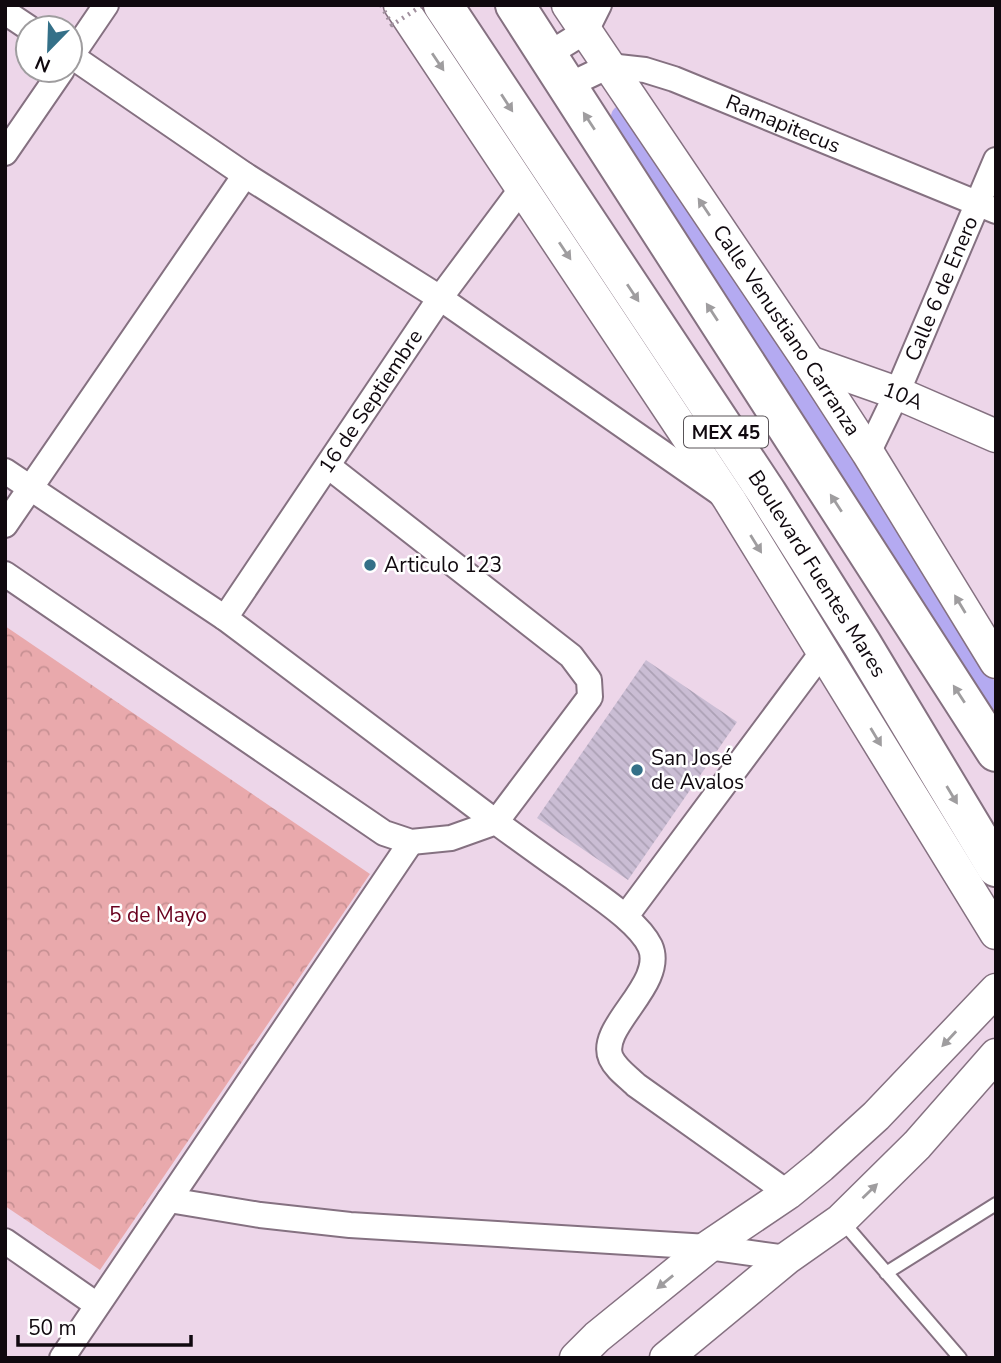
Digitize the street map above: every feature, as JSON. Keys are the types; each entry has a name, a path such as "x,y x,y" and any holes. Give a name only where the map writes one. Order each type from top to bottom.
{"main road":[{"name":"Boulevard Fuentes Mares","path":"443,5 767,493 862,644 996,867"},
{"name":"MEX 45","path":"515,5 996,752"}],"street":[{"path":"84,37 106,5"},
{"path":"401,5 729,499 996,933"},
{"name":"Calle Venustiano Carranza","path":"568,5 592,18 610,66 868,453 996,662"},
{"path":"557,70 592,18"},
{"path":"557,70 610,66"},
{"name":"Ramapitecus","path":"610,66 645,70 674,79 987,207"},
{"path":"84,70 440,298 729,499"},
{"path":"5,153 52,84"},
{"name":"Calle 6 de Enero","path":"868,453 987,207 996,160"},
{"path":"5,524 246,175"},
{"name":"16 de Septiembre","path":"225,618 440,298 522,188"},
{"name":"10A","path":"809,362 897,393 996,436"},
{"path":"5,574 384,833 411,842 451,838 496,822 590,697 589,680 571,656 328,466"},
{"path":"5,471 225,618 626,916 650,946 651,961 645,985 611,1038 609,1055 615,1065 636,1085 788,1193"},
{"path":"626,916 824,650"},
{"path":"62,1358 411,842"},
{"path":"576,1358 597,1337 708,1247 788,1193 876,1116 996,990"},
{"path":"666,1358 787,1258 841,1220 982,1081 996,1055"},
{"path":"169,1200 349,1226 708,1247 787,1258"},
{"path":"5,1241 97,1305"}],"lane":[{"path":"887,1273 996,1203"},
{"path":"841,1220 960,1358"}],"path":[{"path":"381,5 392,25 423,5"}],"green space":[{"name":"5 de Mayo","path":"5,626 370,874 100,1270 5,1206"}],"building":[{"name":"San José de Avalos","path":"646,660 737,722 628,880 537,818"}],"waterway":[{"path":"623,117 996,706"}],"place":[{"name":"Articulo 123","path":"370,565"},
{"name":"San José de Avalos","path":"637,770"}]}
